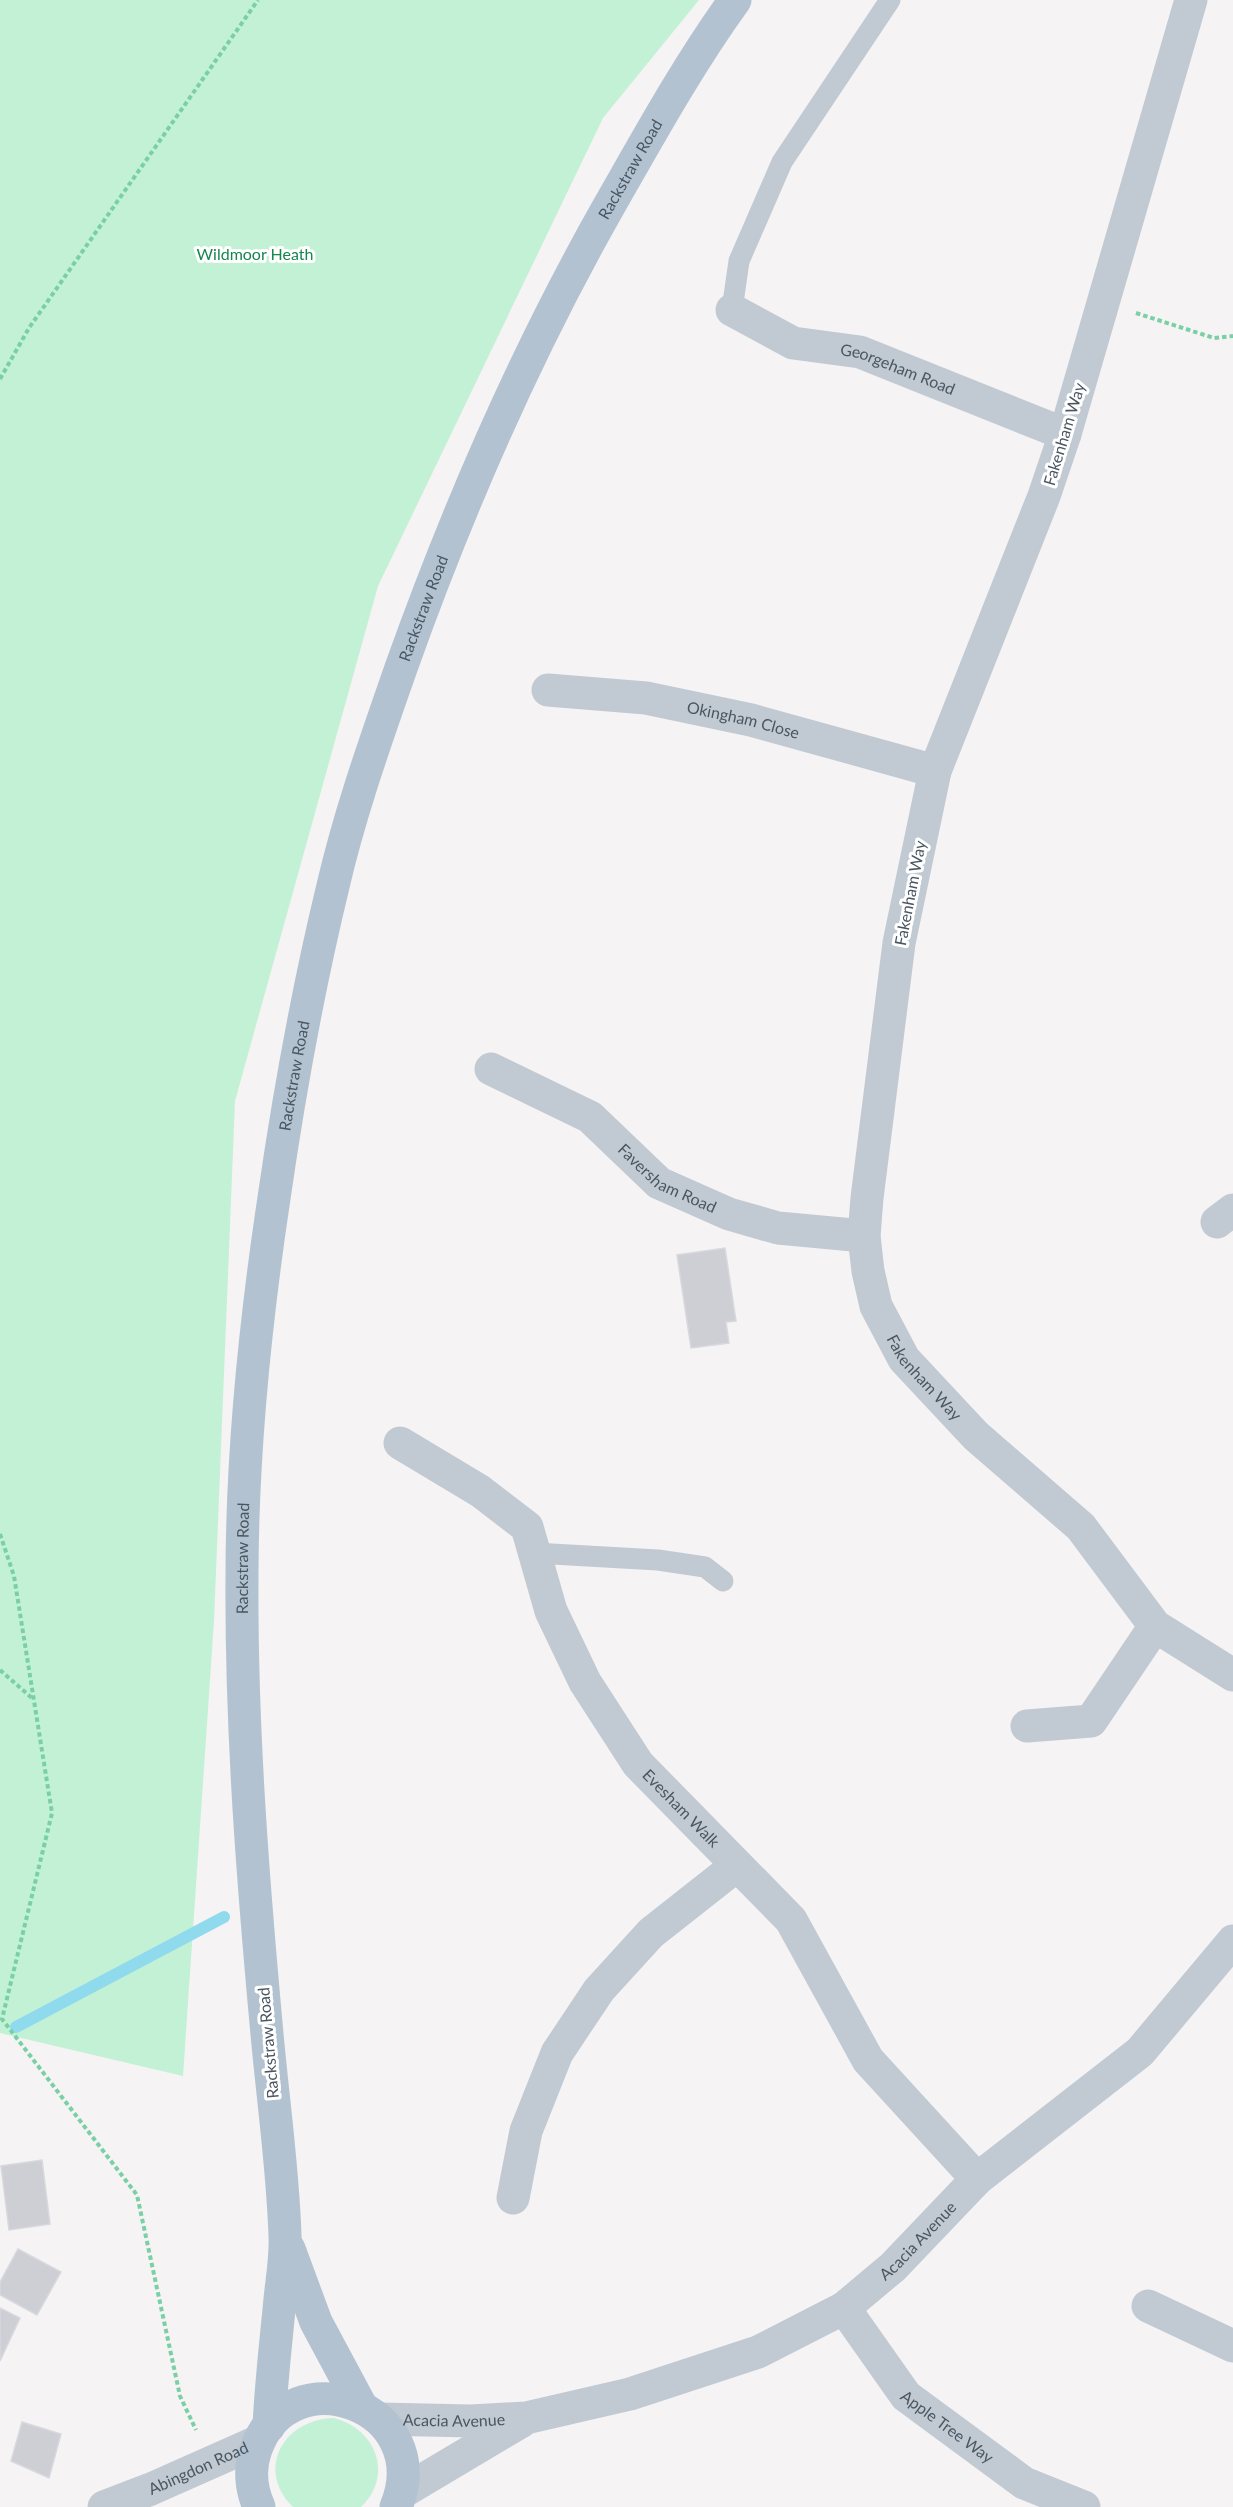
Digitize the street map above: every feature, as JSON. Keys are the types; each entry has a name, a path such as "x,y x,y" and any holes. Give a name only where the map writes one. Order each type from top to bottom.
{"main road":[{"name":"Rackstraw Road","path":"259,2507 252,2479 253,2460 264,2434 286,2241 248,1787 242,1578 250,1378 283,1140 333,884 374,746 460,510 502,411 582,254 645,144 735,0"},
{"name":"Rackstraw Road","path":"286,2241 316,2322 370,2412 389,2429 400,2453 403,2466 398,2500"},
{"path":"264,2434 279,2416 304,2402 333,2398 370,2412"}],"street":[{"name":"Fakenham Way","path":"1191,0 1065,434 1044,496 935,771 899,943 864,1236 876,1306 904,1359 976,1436 1082,1527 1155,1626 1233,1675"},
{"name":"Georgeham Road","path":"732,310 793,343 860,352 1065,434"},
{"name":"Okingham Close","path":"548,690 646,698 751,720 935,771"},
{"name":"Faversham Road","path":"491,1069 590,1117 659,1183 729,1214 778,1228 864,1236"},
{"name":"Evesham Walk","path":"400,1443 480,1491 527,1527 551,1611 585,1682 639,1764 791,1920 868,2060 977,2179"},
{"path":"1027,1726 1091,1721 1155,1626"},
{"path":"513,2198 526,2131 557,2054 599,1990 651,1933 736,1866"},
{"name":"Acacia Avenue","path":"370,2412 460,2421 526,2418 630,2394 758,2352 844,2308 893,2267 977,2179 1140,2052 1228,1958"},
{"path":"1148,2306 1233,2346"},
{"name":"Apple Tree Way","path":"844,2308 906,2396 1019,2495 1084,2507"},
{"name":"Acacia Avenue","path":"398,2500 526,2418"},
{"name":"Abingdon Road","path":"104,2507 150,2489 264,2434"}],"lane":[{"path":"732,310 739,261 782,162 890,0"},
{"path":"534,1553 658,1560 705,1567 723,1581"}],"path":[{"path":"0,379 28,328 258,0"},
{"path":"1104,301 1178,328 1214,338 1233,336"},
{"path":"0,1534 14,1576 52,1813 1,2019 137,2195 180,2396 211,2461"},
{"path":"0,1670 33,1700"}],"green space":[{"name":"Wildmoor Heath","path":"0,0 699,0 603,118 378,586 235,1101 214,1621 183,2076 0,2033"},
{"path":"334,2418 361,2432 370,2443 376,2455 377,2481 361,2507 293,2507 282,2493 276,2478 276,2463 280,2449 301,2427 316,2421"}],"building":[{"path":"725,1248 736,1321 726,1322 729,1343 691,1348 677,1255"},
{"path":"42,2160 50,2224 9,2230 1,2166"},
{"path":"18,2249 61,2272 37,2315 0,2295 0,2282"},
{"path":"0,2308 20,2318 0,2361"},
{"path":"22,2422 61,2434 49,2478 11,2461"}],"waterway":[{"path":"16,2027 224,1917"}]}
